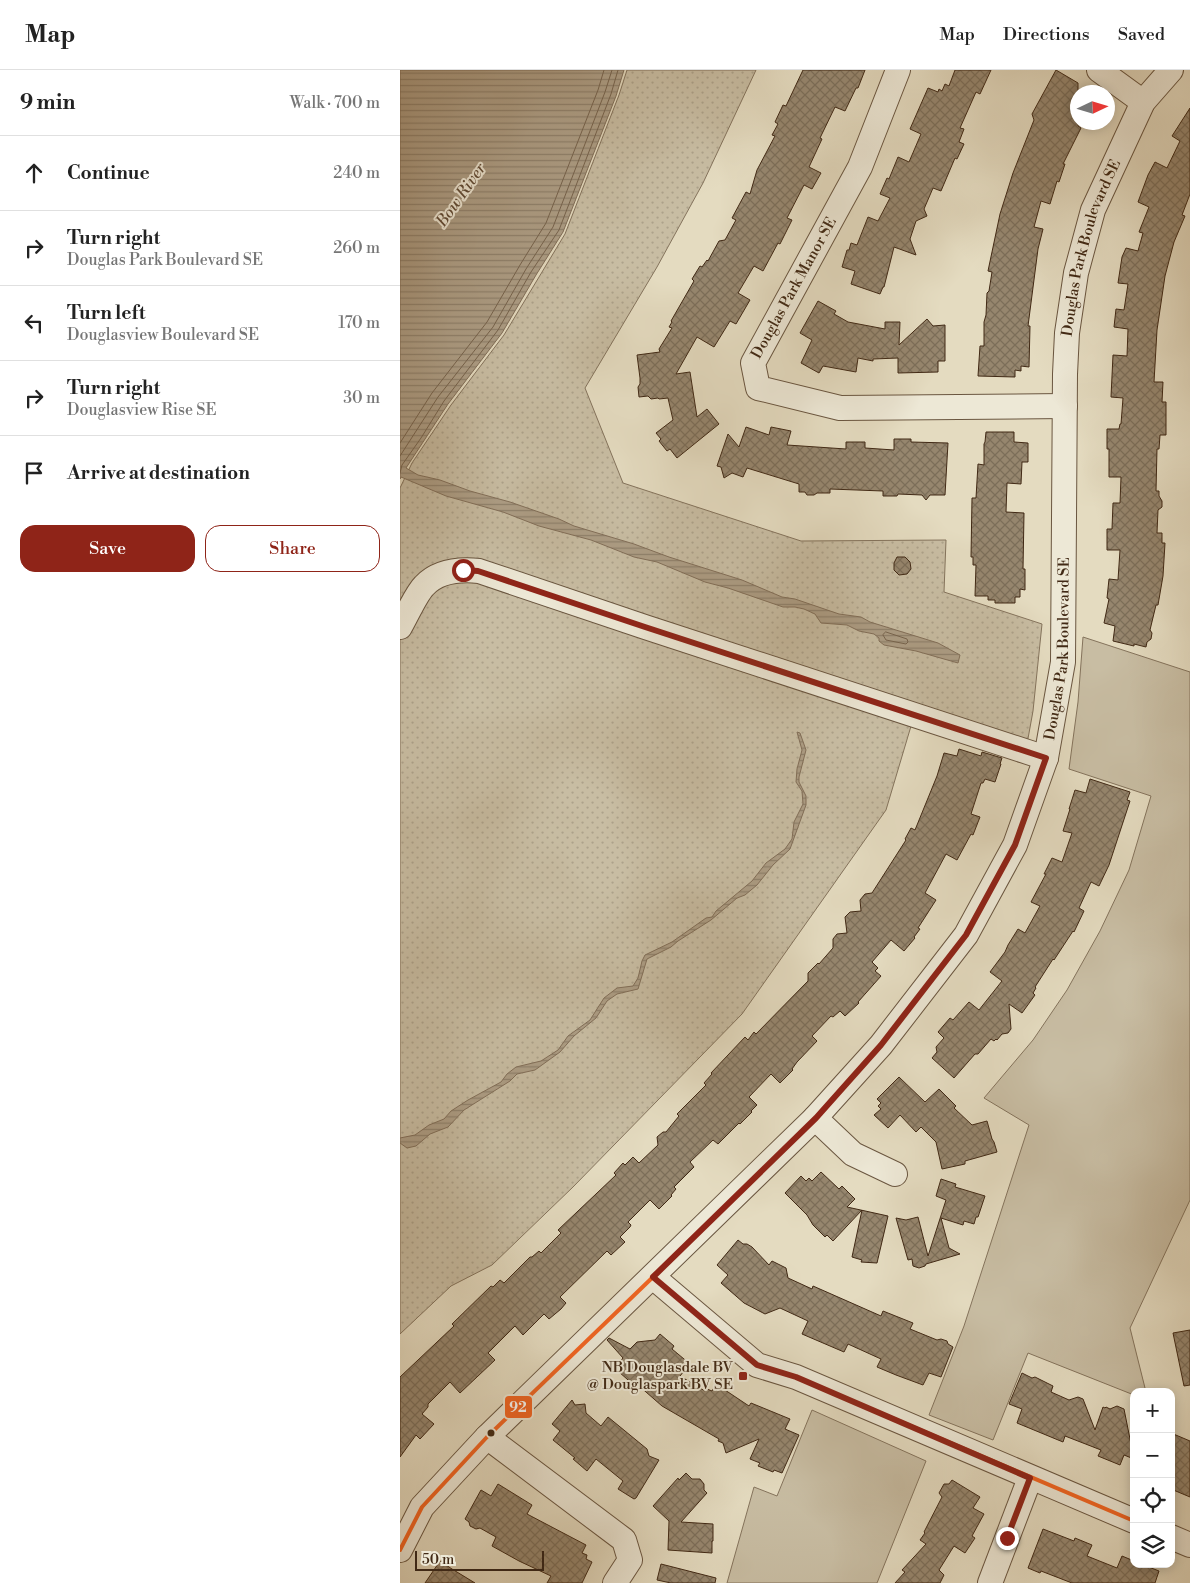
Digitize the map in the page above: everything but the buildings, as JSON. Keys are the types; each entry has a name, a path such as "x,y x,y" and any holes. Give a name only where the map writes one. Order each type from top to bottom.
{"street":[{"name":"Douglas Park Manor SE","path":"898,70 860,167 753,363 758,388 840,408 1065,406"},
{"path":"1099,70 1143,102"},
{"name":"Douglas Park Boulevard SE","path":"400,1550 422,1507 487,1437 816,1118 881,1045 966,935 1015,845 1046,758 1063,662 1065,374 1076,273 1093,210 1143,102 1170,70"},
{"path":"400,627 424,586 441,574 463,570 478,571 1046,758"},
{"path":"816,1118 853,1154 895,1174"},
{"path":"653,1277 757,1365 796,1377 1130,1519"},
{"path":"487,1437 624,1540 630,1560 616,1583"},
{"path":"990,1583 1030,1478"},
{"path":"1175,1538 1190,1544"}],"shaded area":[{"path":"627,70 756,70 703,183 657,267 585,388 623,483 801,541 946,540 944,592 1042,624 1033,711 1027,744 917,706 886,810 742,1014 573,1187 492,1265 451,1286 400,1334 400,488 412,463 451,405 504,335 565,234"},
{"path":"1083,637 1190,672 1190,1200 1130,1328 1145,1388 1130,1388 1130,1393 1028,1353 993,1440 929,1415 964,1326 1029,1125 984,1098 1033,1040 1067,990 1100,931 1129,870 1151,796 1069,769 1078,702"},
{"path":"812,1410 926,1461 877,1583 727,1583 754,1487 777,1496"}],"water":[{"name":"Bow River","path":"400,70 624,70 616,96 563,232 502,333 448,404 406,468 418,475 510,502 574,526 742,580 782,597 795,599 839,614 861,617 870,622 938,643 960,655 958,663 916,651 884,645 874,634 859,631 847,625 821,623 815,614 804,609 783,607 705,582 657,562 634,557 591,540 539,526 503,512 446,496 401,477 400,479"},
{"path":"797,732 800,733 806,750 799,782 806,796 806,805 790,849 773,865 757,885 671,947 647,959 638,989 617,994 607,1001 596,1018 574,1036 560,1052 535,1070 517,1074 510,1081 464,1110 448,1127 430,1134 416,1146 407,1148 400,1143 400,1138 415,1135 429,1125 444,1119 451,1111 501,1082 516,1067 541,1061 558,1050 568,1036 590,1020 604,998 617,988 633,986 638,978 645,955 672,942 706,918 712,917 716,911 752,881 766,863 785,849 792,839 794,822 803,804 802,791 796,782 802,750"}],"transit line":[{"name":"92","path":"653,1277 757,1365 796,1377 1130,1519"},
{"name":"92","path":"400,1550 422,1507 487,1437 653,1277"}],"place":[{"name":"NB Douglasdale BV @ Douglaspark BV SE","path":"743,1376"}],"route":[{"path":"463,570 478,571 1046,758 1015,845 966,935 881,1045 816,1118 653,1277 757,1365 796,1377 1030,1478 1007,1538"}]}
